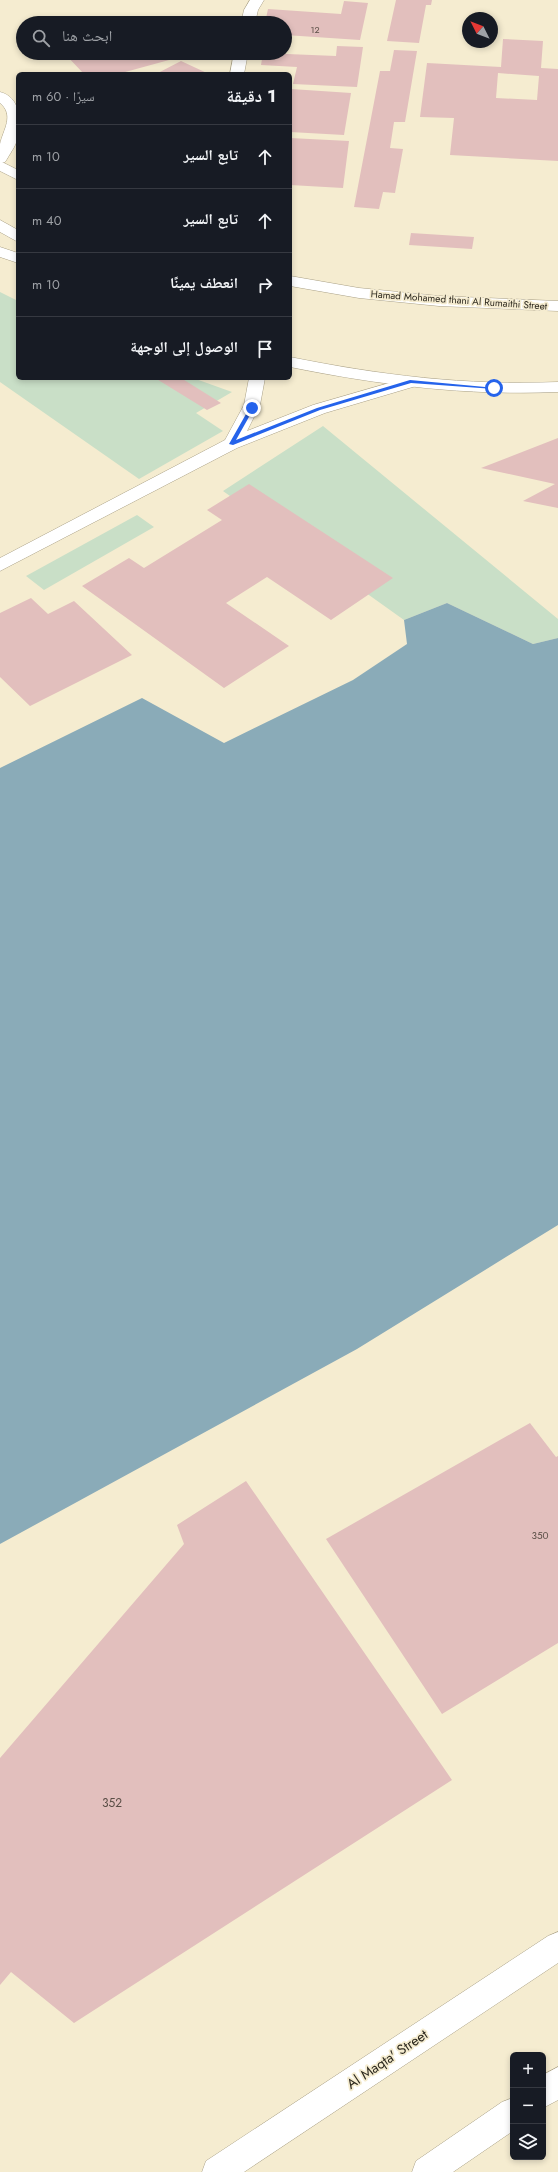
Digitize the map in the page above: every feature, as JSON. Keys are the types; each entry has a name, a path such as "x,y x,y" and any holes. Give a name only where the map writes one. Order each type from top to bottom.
{"main road":[{"path":"250,16 251,10 257,0"},
{"path":"237,72 240,60"},
{"path":"0,96 14,111 16,125 0,160"},
{"path":"0,166 16,175"},
{"path":"0,225 16,235"},
{"path":"0,252 16,257"},
{"name":"Hamad Mohamed thani Al Rumaithi Street","path":"292,281 374,295 439,301 558,306"},
{"path":"292,362 322,369 410,382 466,387 558,387"},
{"path":"231,444 252,408 257,390 257,380"},
{"path":"0,565 231,444 319,409 410,382"},
{"name":"Al Maqta' Street","path":"216,2172 558,1946"},
{"path":"546,2090 558,2082"},
{"path":"427,2172 510,2115"}],"green space":[{"path":"0,292 16,300 16,380 199,380 232,392 196,413 223,431 139,479 0,382"},
{"path":"323,426 558,619 558,638 533,644 447,603 404,620 223,491"},
{"path":"137,515 154,527 44,590 26,576"}],"water":[{"path":"447,603 533,644 558,638 558,1225 357,1349 0,1544 0,768 142,698 224,743 353,680 407,644 404,620"}],"building":[{"path":"396,0 432,0 431,5 426,5 419,43 387,41"},
{"path":"344,1 368,3 360,40 292,35 292,16 266,16 268,9 341,14"},
{"path":"503,39 543,41 541,68 558,69 558,161 450,155 454,118 420,117 427,63 501,67","holes":["498,73 539,76 537,100 496,98"]},
{"path":"337,46 363,47 357,87 293,84 297,67 261,65 262,60 292,60 292,54 336,56"},
{"path":"394,50 417,51 405,122 394,122 390,148 403,149 395,193 383,192 379,209 354,207 380,71 390,71"},
{"path":"71,60 169,60 125,72 82,72"},
{"path":"181,61 205,72 160,72"},
{"path":"292,89 351,93 344,135 292,132"},
{"path":"292,138 349,141 343,188 292,185"},
{"path":"411,233 474,237 472,249 409,245"},
{"path":"158,380 184,380 221,403 207,410"},
{"path":"558,438 558,508 523,501 555,484 481,468"},
{"path":"249,484 393,578 331,620 267,577 226,603 289,646 224,688 82,586 129,558 144,568 222,520 207,510"},
{"path":"31,598 48,614 74,601 132,655 30,706 0,677 0,613"},
{"path":"530,1423 556,1457 558,1456 558,1643 442,1714 326,1539"},
{"path":"246,1481 452,1780 74,2023 11,1972 0,1985 0,1758 184,1544 177,1525"}],"route":[{"path":"252,408 243,426 231,444 319,409 364,394 410,382 494,388"}]}
